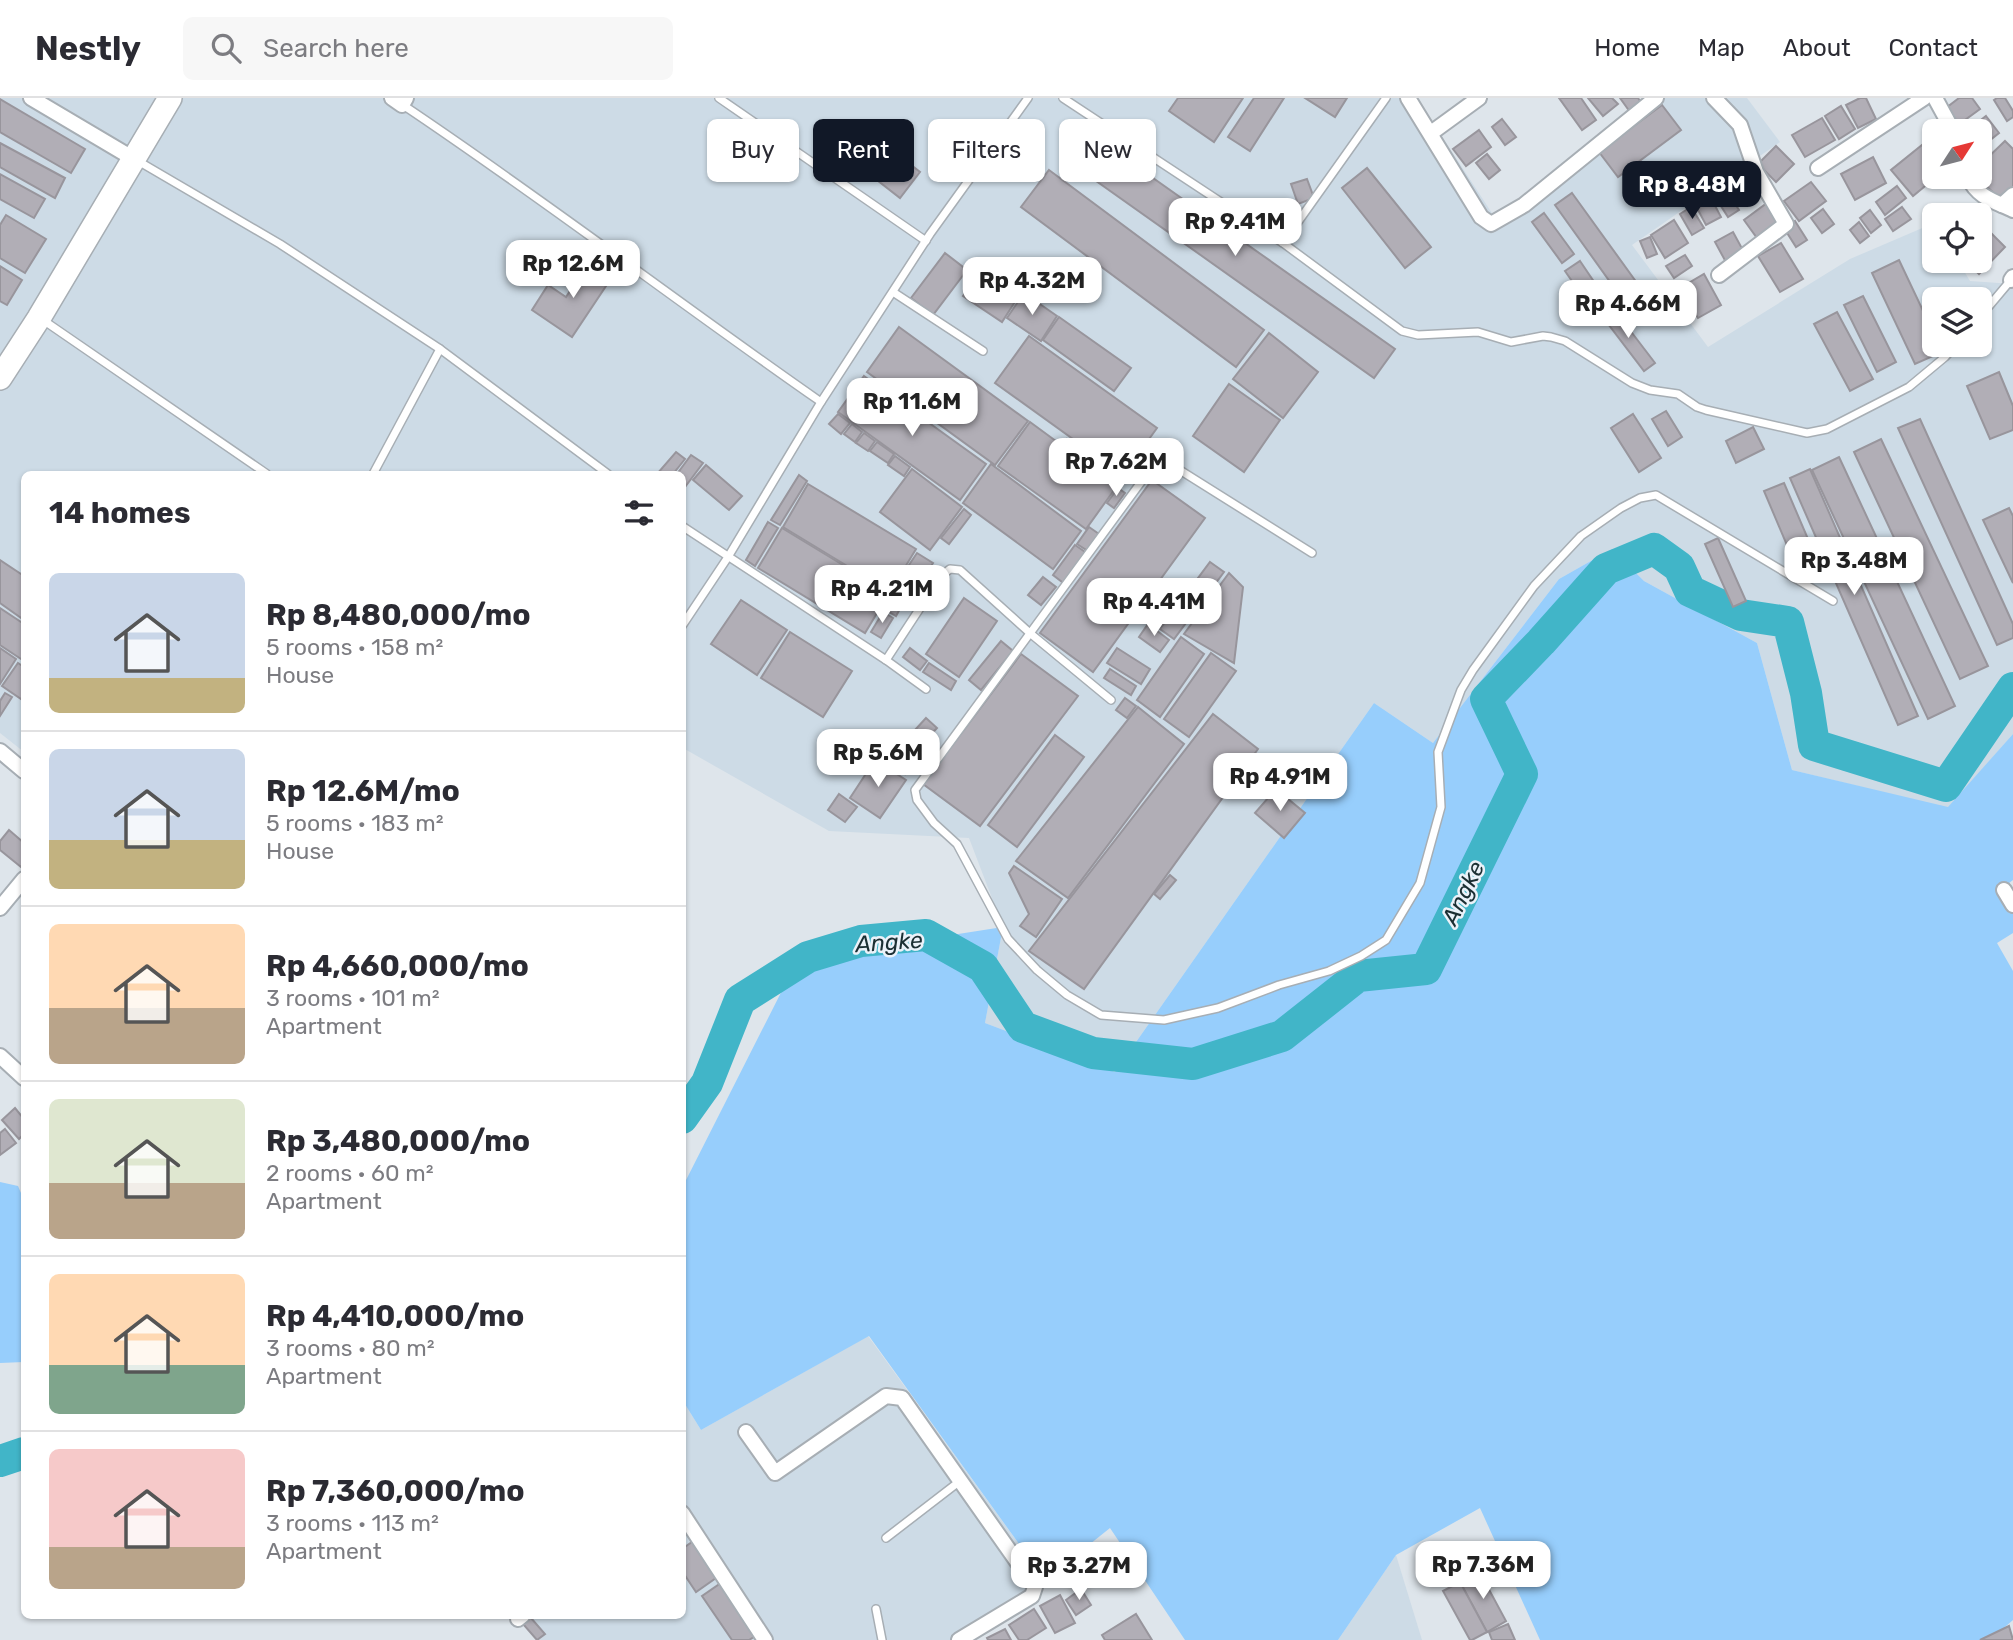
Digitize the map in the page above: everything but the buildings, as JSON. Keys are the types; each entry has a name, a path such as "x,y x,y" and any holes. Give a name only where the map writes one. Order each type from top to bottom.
{"main road":[{"path":"0,378 39,318 170,98"}],"street":[{"path":"31,98 134,159"},
{"path":"1408,98 1481,217 1491,224 1524,205 1656,98"},
{"path":"1431,133 1479,98"},
{"path":"1714,98 1740,125 1756,172 1784,216 1786,224 1719,275"},
{"path":"1818,168 1924,98"},
{"path":"1935,98 1946,119"},
{"path":"1975,189 1987,200 2010,203"},
{"path":"0,751 21,768"},
{"path":"0,908 21,883"},
{"path":"2004,890 2013,905"},
{"path":"0,1056 21,1075"},
{"path":"746,1432 775,1473 886,1396 902,1398 1035,1587 1032,1596 959,1640"},
{"path":"686,1519 765,1640"}],"lane":[{"path":"719,98 926,241"},
{"path":"686,620 728,558 821,402 926,241 1028,98"},
{"path":"1063,98 1283,243 1402,331 1418,335 1478,332 1511,342 1551,337 1565,341 1632,383 1650,390 1678,394 1706,410 1807,433 1827,429 1909,387 1945,357"},
{"path":"1283,243 1386,98"},
{"path":"400,100 821,402"},
{"path":"134,159 280,244 440,349 604,471"},
{"path":"1992,302 2012,278"},
{"path":"893,292 983,351"},
{"path":"39,318 263,471"},
{"path":"375,471 440,349"},
{"path":"1312,553 1167,462 1155,463 915,790 917,800 934,822 957,844 1008,939 1037,970 1067,995 1101,1015 1164,1020 1218,1008 1279,985 1329,971 1361,956 1386,940 1420,883 1441,807 1438,752 1461,690 1534,586 1581,536 1621,508 1640,498 1656,495 1833,601"},
{"path":"686,529 926,689"},
{"path":"886,660 941,576 950,569 960,570 1031,634 1111,699"},
{"path":"886,1538 961,1480"},
{"path":"876,1609 882,1640"}],"shaded area":[{"path":"0,98 1417,98 1499,224 1665,98 1747,98 1780,142 1632,245 1708,347 1850,259 1922,228 1922,273 1965,273 1970,281 2013,284 2013,734 1948,808 1792,770 1757,643 1644,581 1612,549 1559,579 1433,743 1374,703 1115,1072 985,1023 1003,927 969,838 829,831 686,750 686,471 21,471 21,750 0,733"},
{"path":"1612,549 1644,581 1757,643 1792,770 1948,807 2013,734 2013,880 2001,889 2013,904 2013,933 1997,943 2013,971 2013,1620 1990,1640 1540,1640 1480,1508 1396,1555 1338,1640 1185,1640 1110,1528 1045,1580 869,1336 701,1430 686,1406 686,1180 798,959 1003,927 985,1023 1115,1072 1374,703 1433,743 1559,579"},
{"path":"0,1182 18,1186 21,1193 21,1362 0,1363"},
{"path":"868,1336 1045,1580 957,1640 539,1640 524,1619 686,1619 686,1406 701,1430"},
{"path":"1396,1555 1422,1640 1338,1640"}],"waterway":[{"name":"Angke","path":"686,1112 707,1083 740,1000 808,957 861,941 926,935 983,967 1023,1027 1093,1053 1193,1064 1282,1036 1358,976 1426,969 1522,774 1486,699 1606,569 1654,549 1679,567 1690,591 1741,615 1788,622 1806,693 1814,745 1946,786 2013,688"},
{"name":"Angke","path":"0,1461 21,1454"}]}
